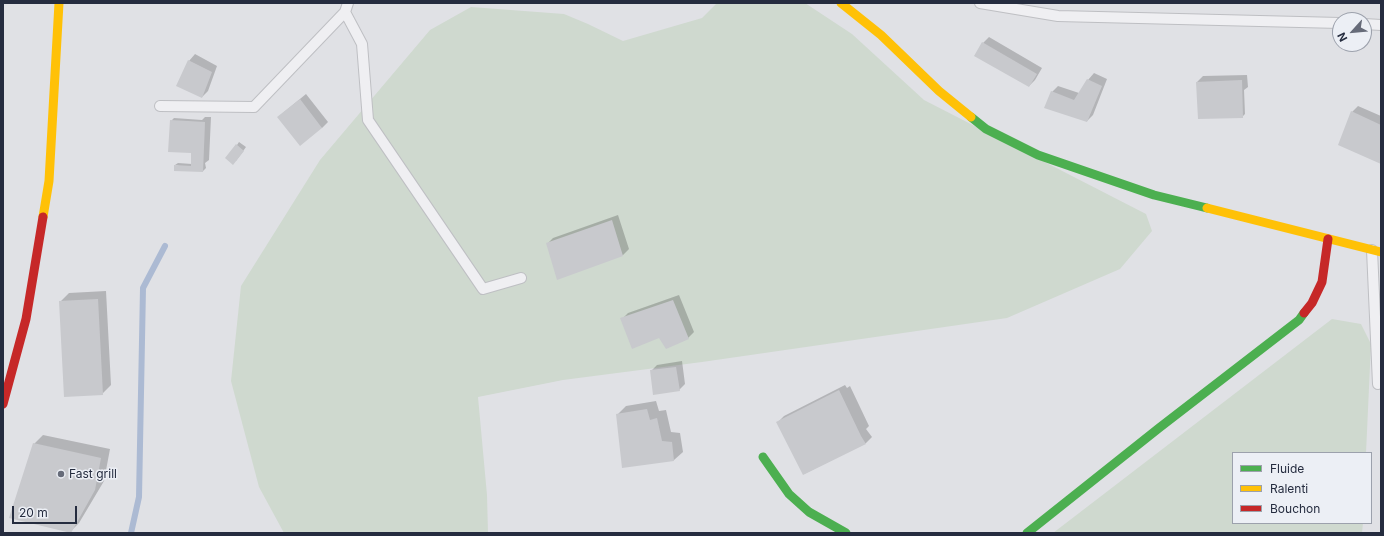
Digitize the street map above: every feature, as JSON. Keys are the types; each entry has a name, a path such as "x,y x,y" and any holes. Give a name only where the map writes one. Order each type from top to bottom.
{"street":[{"path":"3,404 26,319 49,182 59,3"},
{"path":"841,3 881,35 939,91 986,129 1038,155 1154,195 1376,251"},
{"path":"1027,533 1159,428 1299,320 1312,303 1322,282 1328,239"},
{"path":"763,457 789,494 809,512 846,533"}],"lane":[{"path":"980,3 1058,16 1332,24"},
{"path":"160,106 254,107 346,8 362,44 368,120 483,289 521,278"},
{"path":"1376,251 1378,384"}],"shaded area":[{"path":"717,3 805,3 852,34 924,100 1146,214 1152,231 1120,269 1007,318 702,362 563,380 478,397 487,495 488,533 284,533 259,487 231,381 241,286 320,160 430,30 471,7 564,14 623,41 702,18"},
{"path":"1332,319 1361,324 1371,344 1366,452 1232,452 1232,524 1363,524 1362,533 1053,533"}],"building":[{"path":"982,42 1037,74 1029,87 974,56"},
{"path":"188,60 212,72 202,98 176,86"},
{"path":"1087,79 1102,86 1087,122 1044,108 1051,91 1074,100"},
{"path":"1242,80 1243,118 1198,119 1196,82"},
{"path":"300,99 322,128 300,146 277,117"},
{"path":"1351,111 1381,125 1381,164 1338,145"},
{"path":"170,120 205,122 203,172 174,171 174,165 191,166 191,153 168,152"},
{"path":"236,144 244,151 233,165 225,158"},
{"path":"612,220 623,256 557,280 546,243"},
{"path":"98,299 103,395 64,397 59,301"},
{"path":"673,300 689,339 666,349 659,338 632,349 620,318"},
{"path":"676,367 680,391 653,395 650,370"},
{"path":"839,390 866,444 803,475 776,422"},
{"path":"647,409 650,420 657,418 662,441 672,442 674,461 622,468 616,414"},
{"name":"Fast grill","path":"33,443 101,458 95,490 71,533 9,518"}],"waterway":[{"path":"131,533 139,497 143,288 165,246"}],"traffic: fast":[{"path":"971,117 986,129 1038,155 1154,195 1207,208"},
{"path":"1027,533 1159,428 1299,320 1304,313"},
{"path":"763,457 789,494 809,512 846,533"}],"traffic: slow":[{"path":"43,217 49,181 59,3"},
{"path":"841,3 881,35 939,91 971,117"},
{"path":"1207,208 1381,252"}],"traffic: jam":[{"path":"3,404 26,319 43,217"},
{"path":"1304,313 1312,303 1322,282 1328,239"}],"place":[{"name":"Fast grill","path":"61,474"}]}
